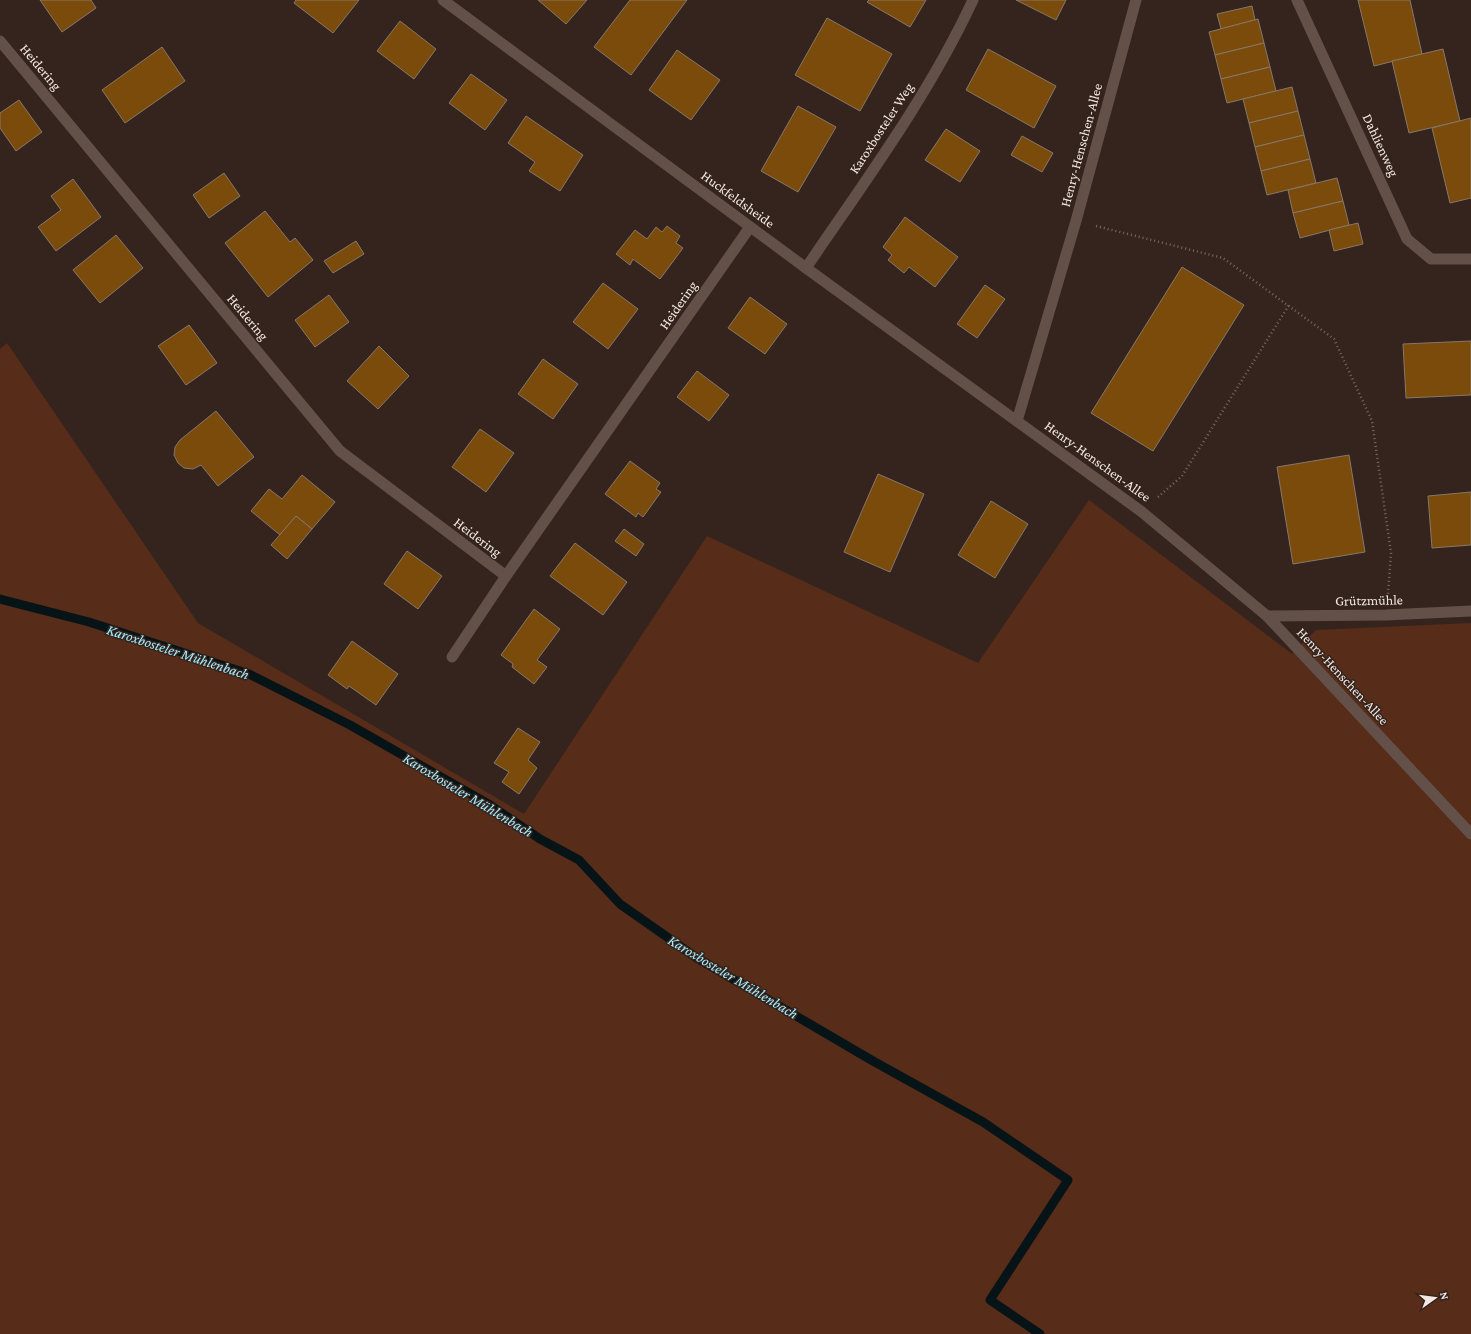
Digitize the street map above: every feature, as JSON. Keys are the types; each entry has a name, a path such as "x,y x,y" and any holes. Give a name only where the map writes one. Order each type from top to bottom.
{"street":[{"name":"Huckfeldsheide","path":"443,0 750,227 1017,421"},
{"name":"Karoxbosteler Weg","path":"806,268 900,130 959,31 973,0"},
{"name":"Henry-Henschen-Allee","path":"1136,0 1076,221 1017,421 1142,512 1267,616 1471,834"},
{"name":"Dahlienweg","path":"1297,0 1408,239 1431,259 1471,259"},
{"name":"Heidering","path":"0,41 340,451 506,576"},
{"name":"Heidering","path":"452,657 506,576 750,227"},
{"name":"Grützmühle","path":"1267,616 1386,615 1471,611"}],"path":[{"path":"1076,221 1223,258 1334,339 1372,421 1391,553 1386,615"},
{"path":"1142,512 1182,476 1289,305"}],"shaded area":[{"path":"7,343 198,623 524,814 707,536 978,663 1089,500 1292,654 1316,630 1471,623 1471,1334 0,1334 0,349"}],"building":[{"path":"40,0 91,0 96,8 62,32"},
{"path":"296,0 359,0 333,33 294,3"},
{"path":"538,0 587,0 566,24"},
{"path":"630,0 687,0 631,75 594,47"},
{"path":"869,0 926,0 910,27 867,2"},
{"path":"1016,0 1066,0 1056,20"},
{"path":"1358,0 1410,0 1422,54 1374,66"},
{"path":"1252,6 1255,20 1221,29 1217,14"},
{"path":"827,18 892,54 860,111 795,75"},
{"path":"1258,19 1264,43 1215,55 1209,32"},
{"path":"400,21 436,49 414,79 377,51"},
{"path":"1264,43 1270,67 1221,79 1215,55"},
{"path":"162,47 185,81 125,123 102,90"},
{"path":"988,49 1056,86 1034,128 966,90"},
{"path":"1443,49 1460,121 1409,133 1392,61"},
{"path":"677,50 720,80 691,120 649,90"},
{"path":"1270,67 1276,91 1227,103 1221,79"},
{"path":"471,74 507,100 485,130 449,103"},
{"path":"1292,87 1298,111 1249,123 1243,99"},
{"path":"19,100 42,132 16,151 0,128 0,113"},
{"path":"798,106 836,127 798,192 761,171"},
{"path":"1298,111 1304,135 1255,147 1249,123"},
{"path":"526,116 583,155 560,191 529,171 535,162 508,143"},
{"path":"1471,118 1471,198 1450,203 1432,128"},
{"path":"946,129 980,151 960,182 925,160"},
{"path":"1304,135 1310,159 1261,171 1255,147"},
{"path":"1022,136 1053,153 1042,172 1011,155"},
{"path":"1310,159 1316,183 1267,195 1261,171"},
{"path":"224,173 240,196 209,218 193,195"},
{"path":"1337,178 1343,201 1293,213 1288,190"},
{"path":"73,179 101,217 56,251 38,227 61,210 51,196"},
{"path":"1343,201 1349,225 1300,238 1293,213"},
{"path":"265,211 290,242 295,238 313,260 268,297 225,243"},
{"path":"905,217 958,257 935,287 909,267 904,273 888,260 892,255 883,247"},
{"path":"1358,223 1363,244 1334,251 1329,230"},
{"path":"667,226 680,236 676,243 683,248 660,279 633,259 630,265 616,254 635,230 647,239 656,227 662,232"},
{"path":"116,235 143,268 100,303 73,270"},
{"path":"356,241 364,254 333,273 324,261"},
{"path":"1182,267 1244,305 1153,451 1091,413"},
{"path":"603,283 638,309 608,349 573,322"},
{"path":"985,285 1005,299 977,338 957,324"},
{"path":"329,295 349,322 315,347 295,320"},
{"path":"750,297 787,324 765,354 728,328"},
{"path":"189,325 217,363 186,385 158,346"},
{"path":"1471,341 1471,395 1406,398 1403,344"},
{"path":"379,346 409,376 378,409 347,381"},
{"path":"543,359 578,384 553,419 518,394"},
{"path":"697,371 729,395 709,421 677,397"},
{"path":"216,411 254,457 218,486 201,465 193,469 184,468 178,463 174,455 175,447 180,440"},
{"path":"480,429 514,453 486,492 452,467"},
{"path":"1349,455 1365,552 1293,564 1277,467"},
{"path":"630,461 660,483 656,489 661,492 643,517 638,513 636,517 605,494"},
{"path":"878,474 924,494 890,572 844,552"},
{"path":"302,475 335,502 312,529 296,516 280,535 251,511 269,489 282,499"},
{"path":"1471,492 1471,545 1432,548 1428,496"},
{"path":"991,501 1028,524 995,578 958,555"},
{"path":"296,516 312,529 287,559 271,545"},
{"path":"624,529 644,544 636,556 615,541"},
{"path":"575,543 627,582 603,615 550,576"},
{"path":"407,551 442,576 418,609 384,584"},
{"path":"534,609 560,629 537,660 547,667 534,684 512,667 513,664 501,655"},
{"path":"352,641 398,674 376,705 349,686 347,689 328,675"},
{"path":"518,728 540,742 528,760 537,768 519,794 502,782 509,772 494,763"}],"waterway":[{"name":"Karoxbosteler Mühlenbach","path":"0,599 89,622 249,674 350,725 490,805 540,839 579,860 620,904 697,958 873,1061 983,1122 1068,1180 990,1300 1040,1334"}]}
